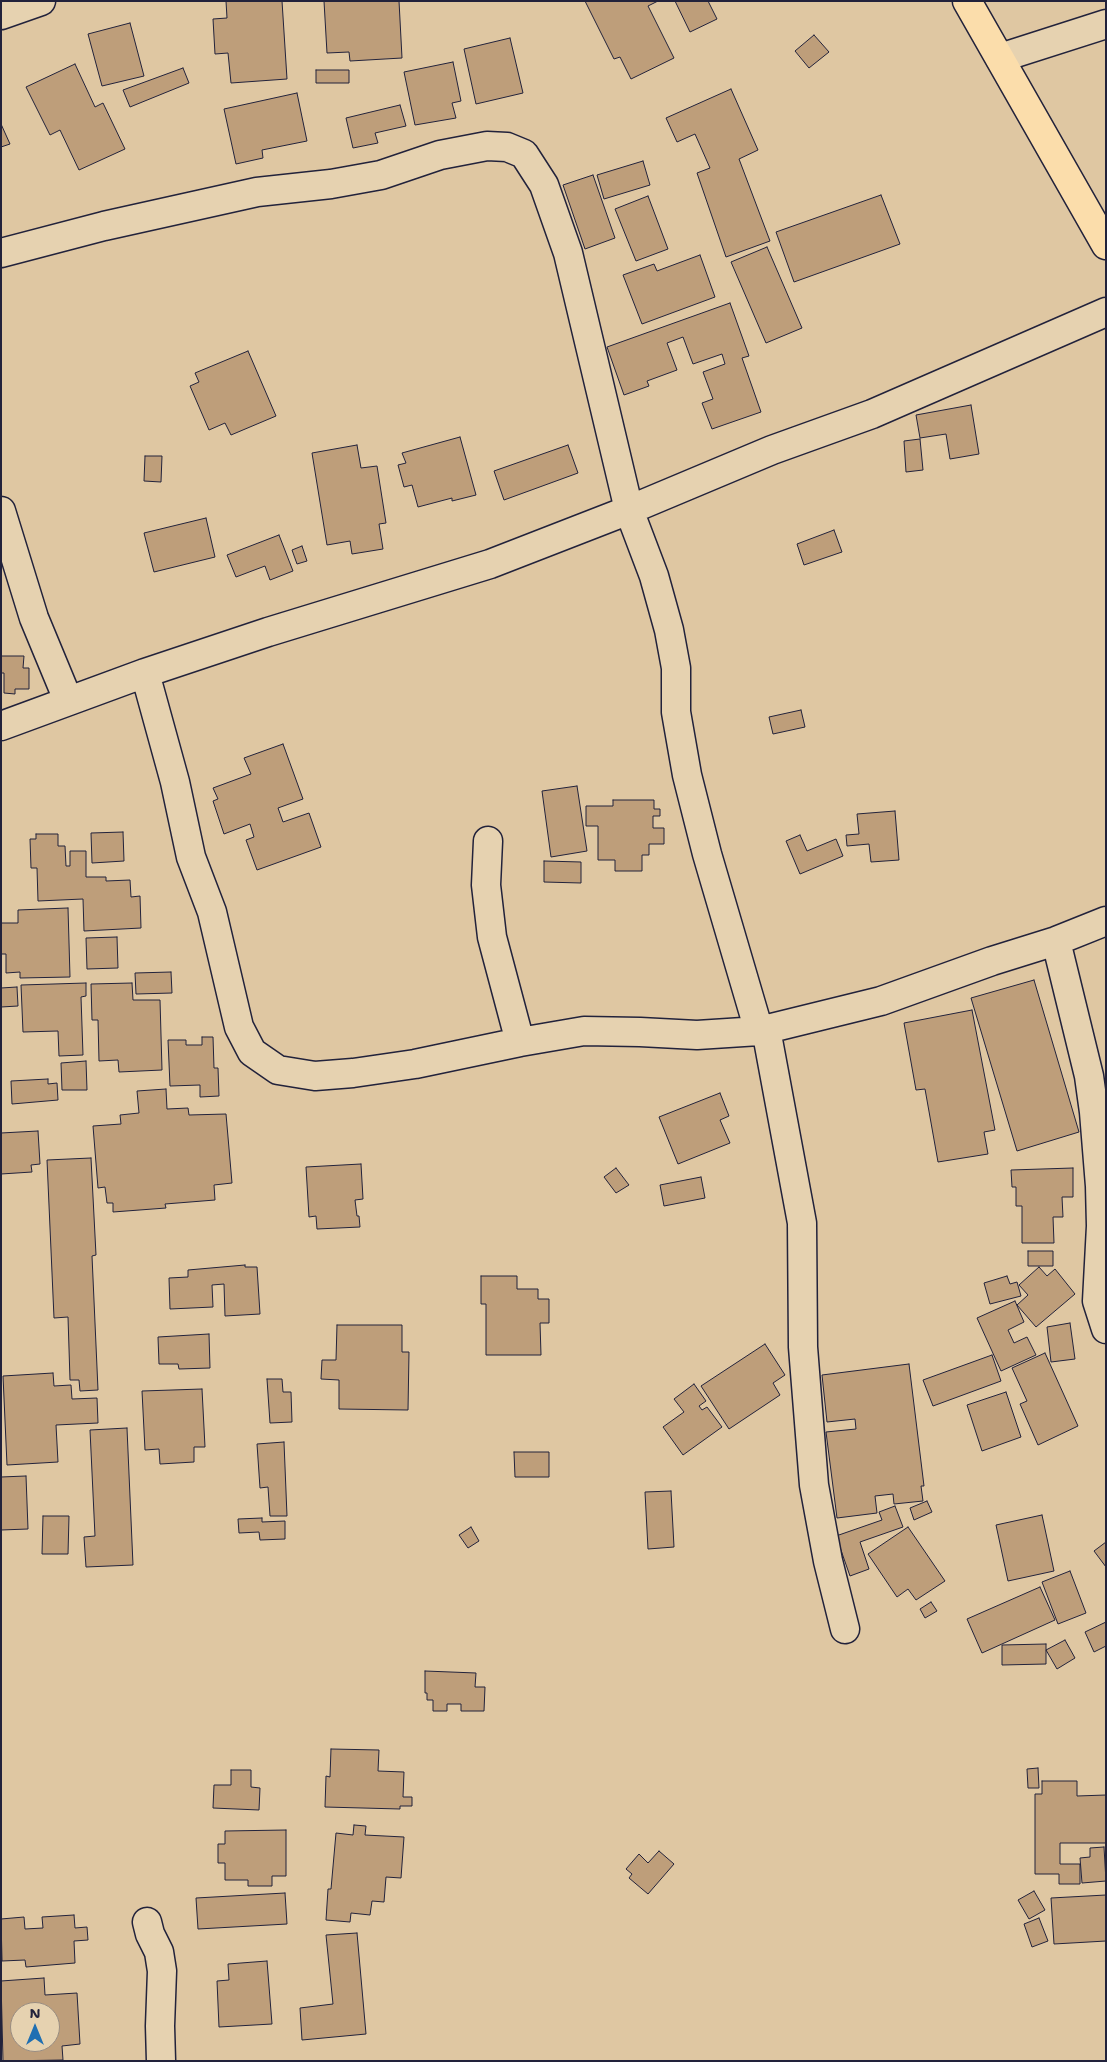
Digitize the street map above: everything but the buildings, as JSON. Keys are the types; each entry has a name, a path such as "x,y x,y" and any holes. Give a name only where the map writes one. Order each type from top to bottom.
{"highway":[{"path":"967,1 1106,245"}],"street":[{"path":"1,15 41,1"},
{"path":"1000,58 1106,24"},
{"path":"1,253 104,226 257,192 331,184 380,175 440,155 487,146 507,147 524,154 544,185 568,253 629,510 654,576 669,630 676,668 676,712 687,775 707,854 762,1030 802,1223 803,1346 814,1485 828,1561 845,1629"},
{"path":"1,726 68,700 268,632 490,564 629,510 772,450 872,414 1106,312"},
{"path":"1,511 34,618 68,700"},
{"path":"145,673 175,782 192,857 212,912 239,1027 252,1052 278,1070 315,1076 353,1073 414,1064 584,1031 697,1035 762,1030 881,1001 992,960 1056,941 1106,921"},
{"path":"488,841 486,885 492,937 520,1042"},
{"path":"1056,941 1089,1076 1094,1112 1101,1226 1097,1301 1106,1329"},
{"path":"147,1922 159,1952 162,1971 160,2026 162,2061"}]}
